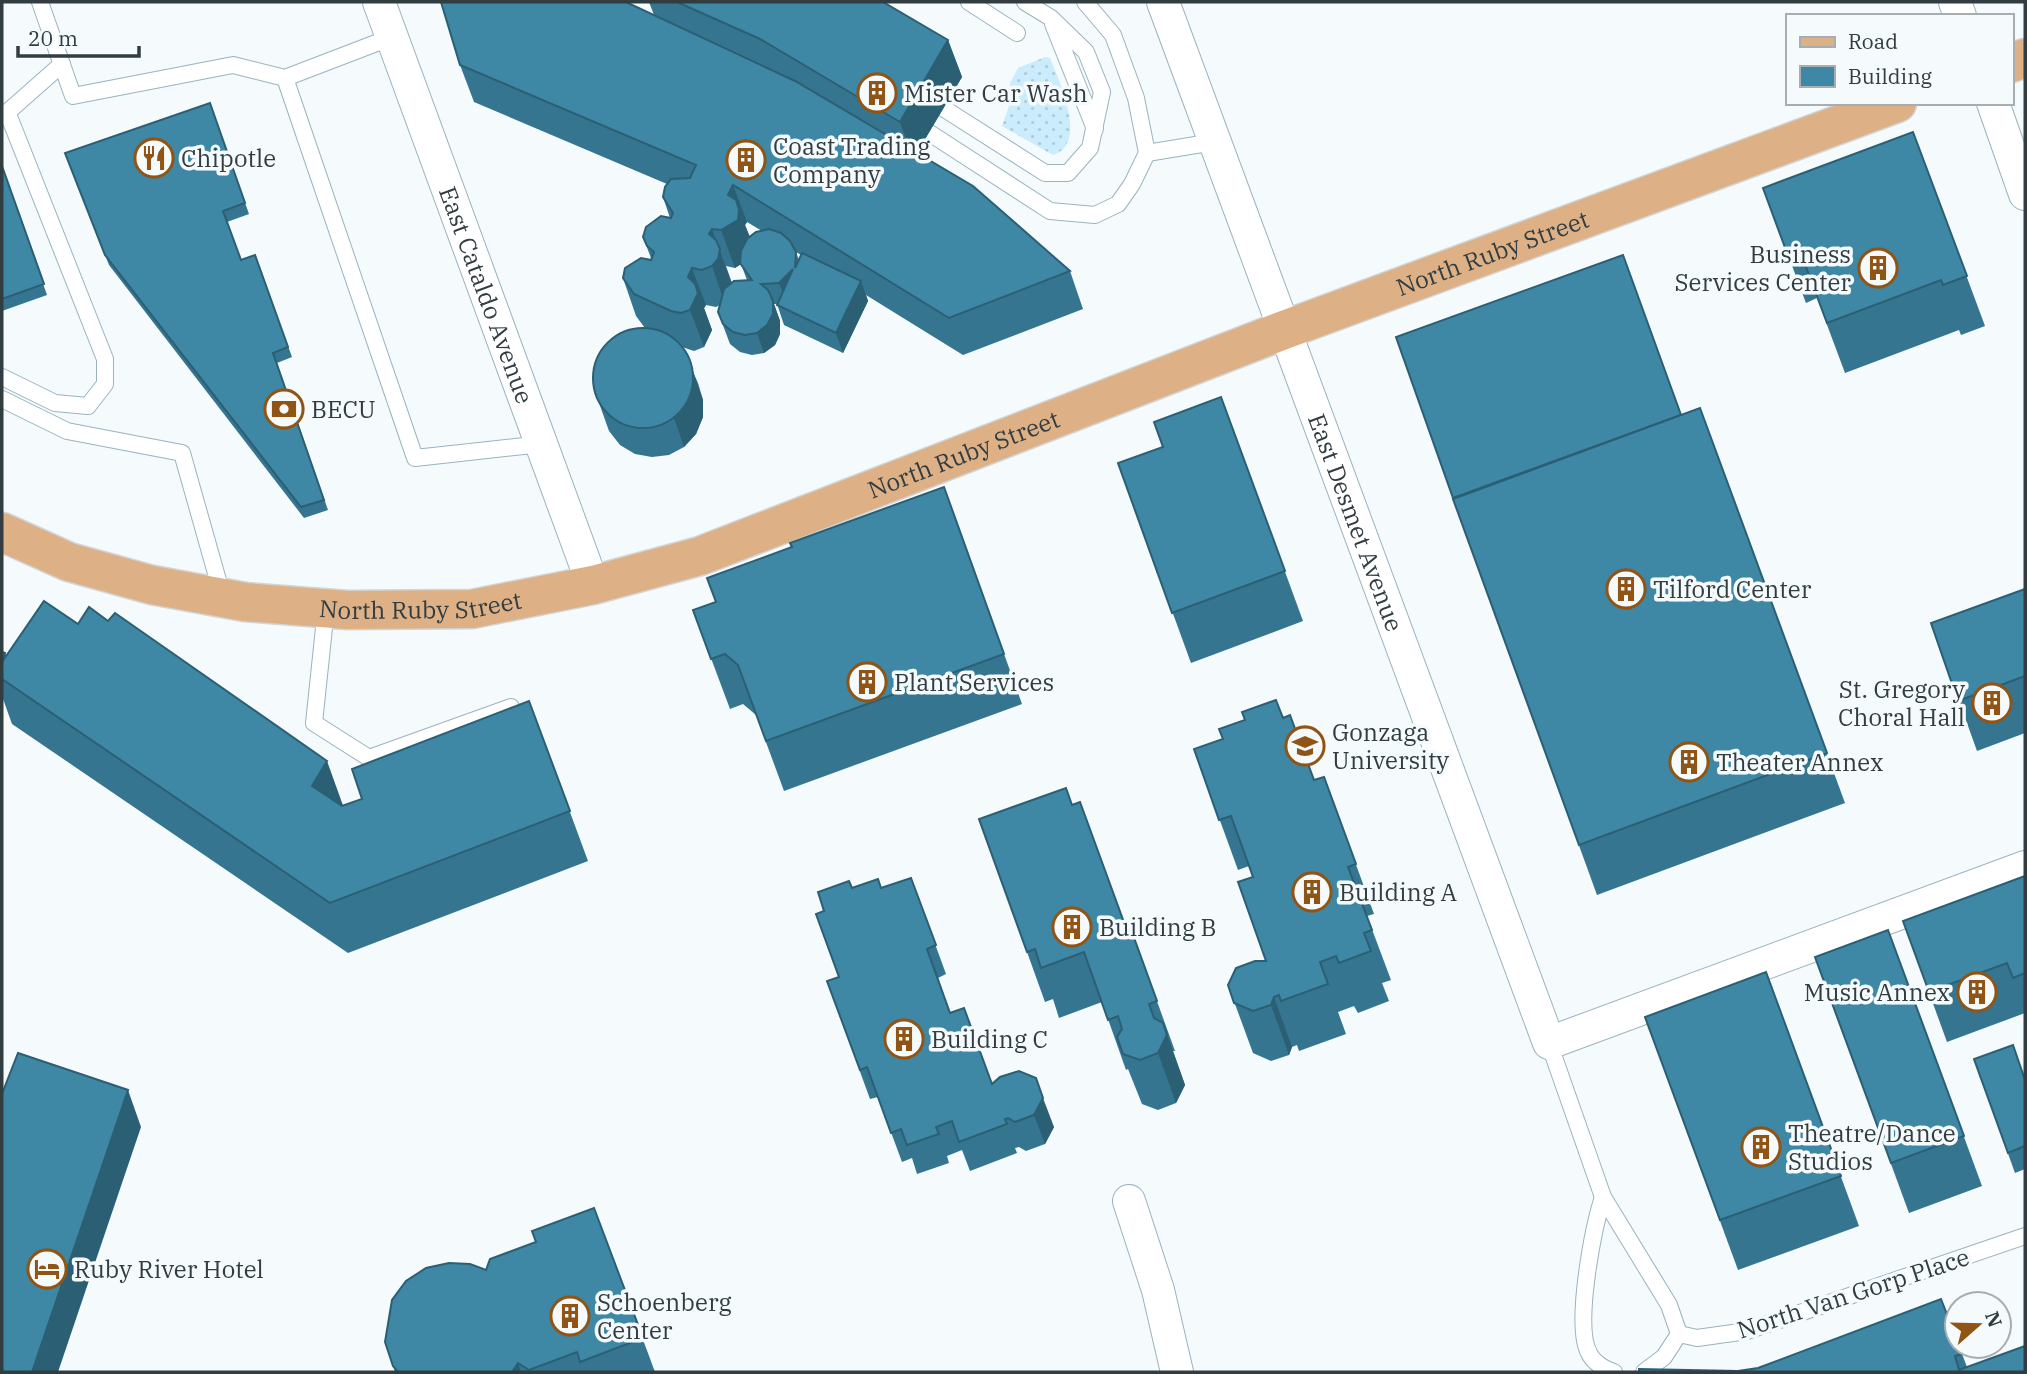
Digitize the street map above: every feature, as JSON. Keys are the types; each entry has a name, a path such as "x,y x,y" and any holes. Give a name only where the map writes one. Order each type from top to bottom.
{"main road":[{"name":"North Ruby Street","path":"2,532 69,562 152,585 223,598 326,609 472,609 593,586 712,552 1283,330 1893,105"}],"street":[{"name":"East Cataldo Avenue","path":"379,2 593,586"},
{"name":"East Desmet Avenue","path":"1163,2 1549,1042"},
{"path":"1994,105 2025,194"},
{"path":"1549,1042 2025,867"},
{"path":"1129,1201 1158,1290 1177,1372"}],"lane":[{"path":"40,2 73,96 233,65 285,78 392,37"},
{"path":"969,2 1017,33"},
{"path":"943,108 1045,173 1068,173 1090,148 1102,92 1086,52 1051,18 1025,2"},
{"path":"928,132 1050,211 1096,215 1118,204 1132,184 1147,153 1136,97 1112,36 1085,2"},
{"path":"1051,18 1080,100 1094,130"},
{"path":"2,377 55,403 88,406 105,384 105,359 5,115 62,64"},
{"path":"285,78 415,457 542,444"},
{"path":"1147,153 1214,142"},
{"path":"2,399 67,431 182,453 223,598"},
{"path":"326,609 314,723 369,758 511,707"},
{"path":"1549,1042 1602,1197 1669,1305 1679,1335 1664,1357 1644,1372"},
{"path":"1602,1197 1592,1231 1583,1334 1589,1355 1605,1370 1614,1372"},
{"name":"North Van Gorp Place","path":"1679,1335 1697,1338 1747,1331 2025,1236"}],"shaded area":[{"path":"1045,57 1050,58 1059,81 1070,126 1064,149 1053,155 1002,126 1011,100 1010,83 1018,68"}],"building":[{"name":"Coast Trading Company","path":"441,2 626,2 795,81 973,186 1070,271 949,318 733,185 728,195 736,200 738,220 721,230 712,229 709,234 720,249 718,259 712,266 702,270 692,268 688,277 695,284 698,293 690,310 681,313 671,311 634,294 623,278 625,268 641,258 651,260 654,252 643,237 646,227 661,216 671,218 673,213 663,197 665,187 671,179 690,178 696,165 460,65"},
{"path":"677,2 883,2 948,40 900,122 760,39"},
{"path":"210,103 245,203 223,211 241,260 255,255 288,347 273,353 324,500 301,507 105,255 65,153"},
{"name":"Business Services Center","path":"1913,132 1967,276 1943,285 1941,280 1827,323 1799,248 1787,253 1763,188"},
{"path":"2,166 44,284 2,299"},
{"path":"769,229 781,233 790,241 796,252 795,268 802,253 861,281 836,333 777,305 793,269 779,283 761,284 768,290 773,301 773,314 767,325 757,333 745,335 733,332 723,324 718,312 724,289 734,281 752,280 740,263 741,251 747,239 756,232"},
{"path":"1623,255 1681,415 1453,498 1396,337"},
{"path":"643,328 662,332 678,343 689,359 693,378 689,397 678,413 662,424 643,428 624,424 608,413 597,397 593,378 597,359 608,343 624,332"},
{"path":"1221,397 1285,571 1172,613 1118,463 1163,447 1154,422"},
{"path":"1700,408 1827,753 1579,845 1453,499"},
{"name":"Plant Services","path":"944,487 1004,654 766,741 738,665 725,654 711,659 693,610 716,602 707,578 792,547 790,543"},
{"path":"2025,589 2025,676 1958,701 1931,623"},
{"path":"44,601 78,624 89,607 108,621 115,613 327,761 312,786 342,806 362,799 352,769 529,701 570,811 330,903 2,679 2,662"},
{"name":"Building A","path":"1276,700 1283,718 1290,715 1314,780 1324,777 1356,864 1348,867 1372,930 1364,933 1371,951 1339,963 1336,956 1320,962 1328,984 1281,1001 1279,995 1274,997 1271,1005 1253,1011 1234,1003 1228,985 1236,968 1255,961 1266,961 1238,882 1253,877 1231,816 1219,820 1194,749 1223,739 1219,729 1245,720 1242,712"},
{"name":"Building B","path":"1066,788 1072,805 1080,802 1129,936 1133,935 1157,1001 1149,1004 1154,1018 1163,1023 1167,1035 1158,1053 1140,1060 1123,1054 1117,1037 1122,1029 1118,1016 1108,1020 1084,952 1041,968 1035,949 1027,952 979,819"},
{"path":"2025,876 2025,973 2013,978 2007,963 1929,992 1903,921"},
{"name":"Building C","path":"911,878 936,945 927,949 950,1013 964,1008 992,1084 1000,1077 1019,1071 1036,1078 1043,1098 1034,1115 1015,1122 1005,1119 1007,1124 959,1142 952,1121 936,1127 939,1134 907,1145 901,1129 891,1133 867,1067 860,1070 827,981 839,977 816,914 824,911 818,892 849,881 852,888 878,879 881,888"},
{"path":"1888,930 1964,1136 1891,1163 1815,957"},
{"name":"Theatre/Dance Studios","path":"1766,972 1841,1176 1720,1220 1645,1017"},
{"path":"2013,1045 2025,1080 2025,1146 2008,1153 1974,1059"},
{"name":"Ruby River Hotel","path":"18,1053 128,1090 32,1372 2,1372 2,1094"},
{"path":"594,1208 643,1338 580,1362 577,1352 529,1370 518,1363 512,1372 398,1372 393,1366 385,1342 392,1300 406,1281 426,1268 449,1263 470,1264 486,1270 490,1259 536,1242 532,1231"},
{"path":"1941,1299 1943,1360 1956,1360 1959,1370 1986,1360 2013,1360 2013,1350 2025,1346 2025,1372 1639,1372 1639,1369 1738,1371 1758,1368"}],"place":[{"name":"Mister Car Wash","path":"877,93"},
{"name":"Chipotle","path":"154,158"},
{"name":"Coast Trading Company","path":"746,160"},
{"name":"Business Services Center","path":"1878,268"},
{"name":"BECU","path":"284,409"},
{"name":"Tilford Center","path":"1626,589"},
{"name":"Plant Services","path":"867,682"},
{"name":"St. Gregory Choral Hall","path":"1992,703"},
{"name":"Gonzaga University","path":"1305,746"},
{"name":"Theater Annex","path":"1689,762"},
{"name":"Building A","path":"1312,892"},
{"name":"Building B","path":"1072,927"},
{"name":"Music Annex","path":"1977,992"},
{"name":"Building C","path":"904,1039"},
{"name":"Theatre/Dance Studios","path":"1761,1147"},
{"name":"Ruby River Hotel","path":"47,1269"},
{"name":"Schoenberg Center","path":"570,1316"}]}
